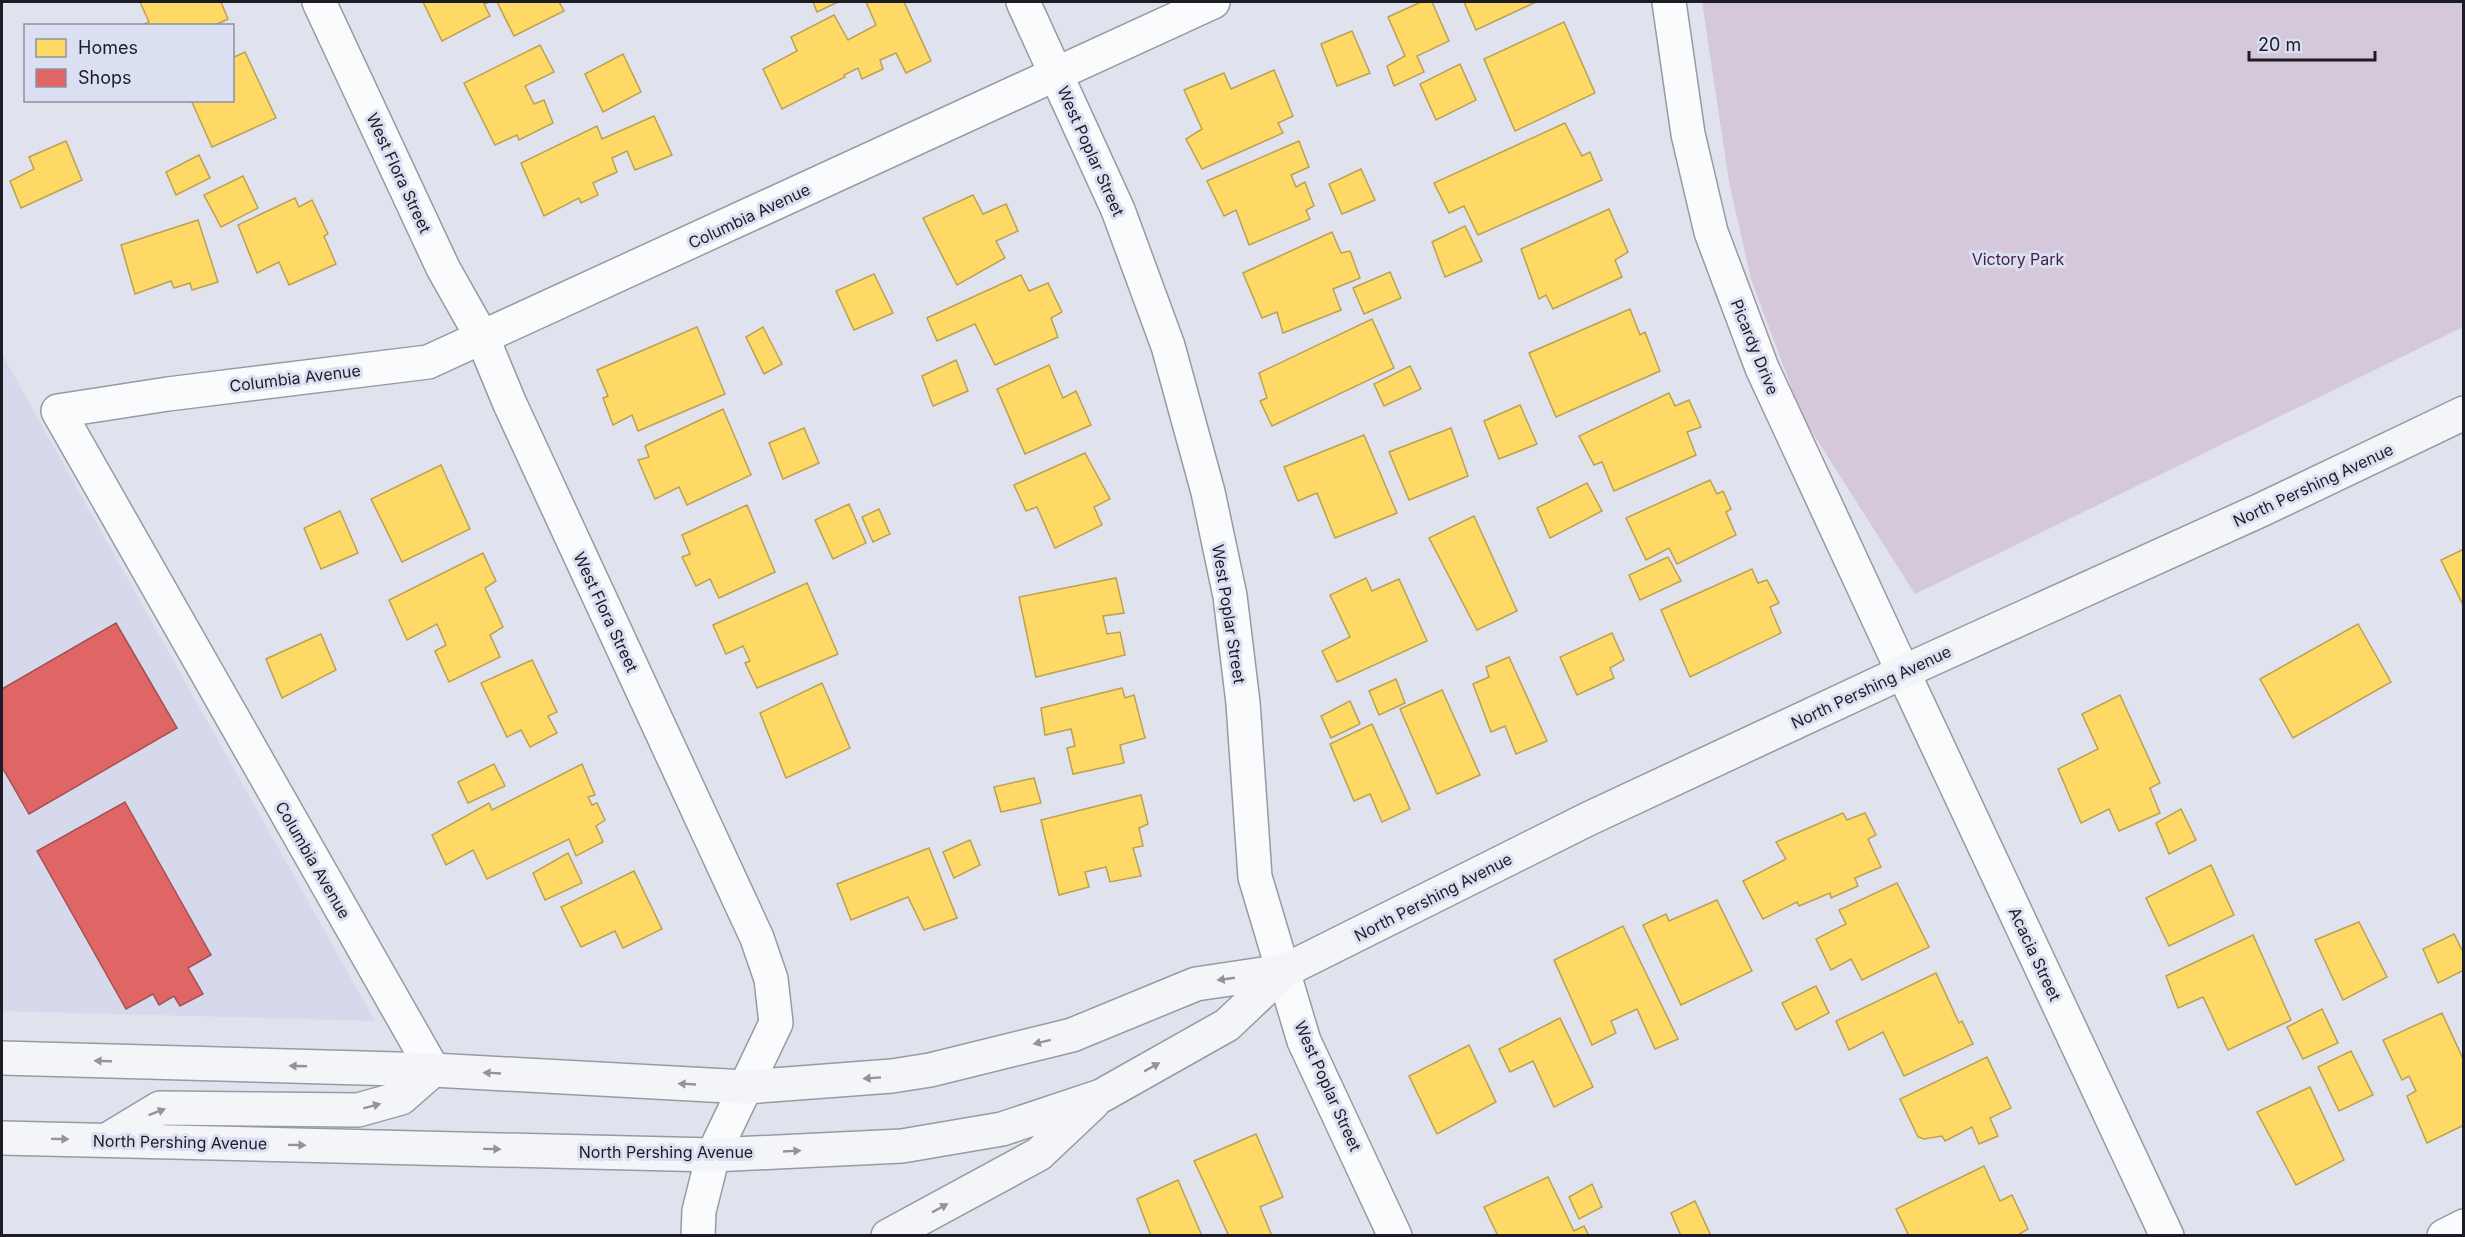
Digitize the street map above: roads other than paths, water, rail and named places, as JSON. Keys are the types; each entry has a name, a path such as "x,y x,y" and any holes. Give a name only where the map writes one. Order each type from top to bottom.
{"main road":[{"name":"North Pershing Avenue","path":"5,1139 713,1155 902,1146 1002,1129 1101,1096 1227,1025 1284,971 1588,819 1903,672 2263,509 2463,413"},
{"name":"North Pershing Avenue","path":"2,1058 433,1070 746,1087 892,1076 930,1070 1072,1035 1196,984 1284,971"},
{"path":"107,1140 160,1108 358,1110 401,1098 433,1070"},
{"path":"888,1236 1039,1154 1101,1096"}],"street":[{"name":"West Flora Street","path":"319,2 443,268 483,339 510,404 757,938 771,979 776,1023 713,1155 699,1211 698,1236"},
{"name":"West Poplar Street","path":"1023,2 1118,210 1164,336 1208,492 1230,596 1243,703 1255,877 1304,1041 1395,1236"},
{"name":"Columbia Avenue","path":"433,1070 58,411 168,394 428,362 483,339 1214,2"},
{"name":"Picardy Drive","path":"1669,2 1688,134 1711,232 1762,368 1903,672"},
{"name":"Acacia Street","path":"1903,672 2168,1236"},
{"path":"2444,1236 2463,1226"}],"park label":[{"name":"Victory Park","path":"2018,259"}]}
